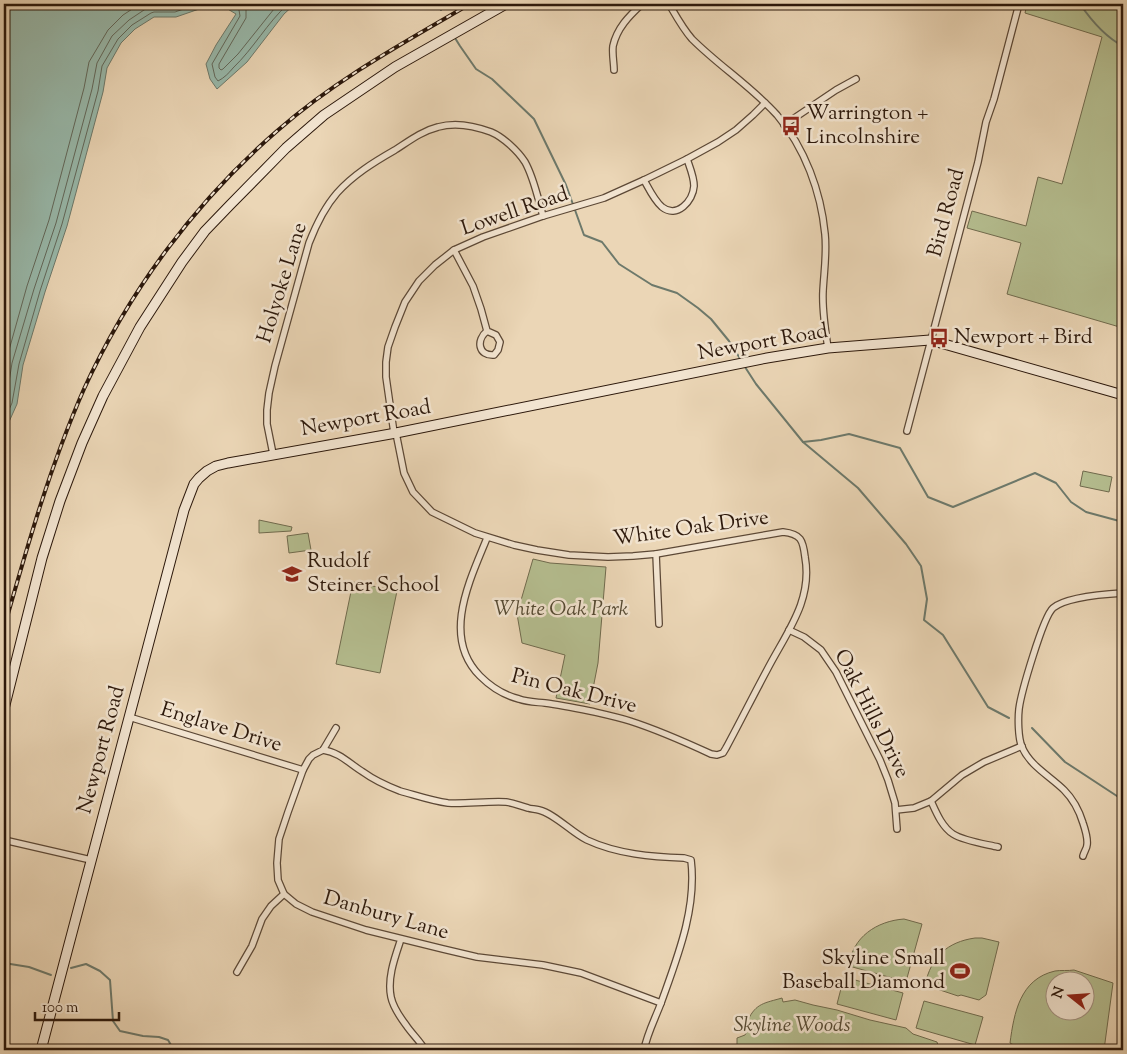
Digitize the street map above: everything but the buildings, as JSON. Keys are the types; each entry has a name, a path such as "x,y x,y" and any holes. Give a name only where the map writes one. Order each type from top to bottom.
{"street":[{"path":"4,710 42,558 69,476 103,396 140,327 182,262 205,232 230,205 286,148 324,115 395,67 506,4"},
{"path":"614,70 613,47 617,35 622,24 642,4"},
{"path":"669,4 691,37 742,81 764,103 784,124 802,152 819,200 825,234 826,250 823,294 828,348"},
{"name":"Bird Road","path":"907,431 978,162 986,122 1019,4"},
{"path":"784,124 856,79"},
{"name":"Lowell Road","path":"395,433 386,377 388,347 405,302 419,281 435,265 454,250 484,237 543,216 604,198 687,159 736,130 764,103"},
{"name":"Holyoke Lane","path":"273,454 267,410 269,393 309,243 326,208 338,192 355,176 420,134 440,126 464,126 492,132 502,138 517,152 525,163 531,177 543,216"},
{"path":"644,180 662,208 672,211 680,210 686,205 693,194 693,176 687,159"},
{"path":"454,250 473,286 487,331"},
{"name":"Newport Road","path":"41,1050 184,510 194,484 207,471 216,466 273,454 395,433 742,363 828,348 930,340 1123,395"},
{"name":"White Oak Drive","path":"395,433 404,473 413,492 432,512 488,538 537,550 569,555 608,557 656,554 783,532 797,536 803,542 807,564 806,588 800,609 789,630"},
{"name":"Pin Oak Drive","path":"488,538 462,607 460,624 462,641 466,657 476,671 488,683 504,694 520,700 569,707 629,720 717,755 723,753 726,748 789,630"},
{"path":"656,554 659,624"},
{"path":"1083,856 1087,844 1080,814 1074,802 1038,769 1022,746 1019,708 1038,641 1052,609 1064,602 1091,596 1123,593"},
{"name":"Oak Hills Drive","path":"789,630 804,637 821,650 836,672 888,780 895,802 897,829"},
{"name":"Englave Drive","path":"129,717 303,770"},
{"path":"238,972 252,946 262,919 271,906 284,894 278,880 279,839 303,770 313,755 323,750 336,728"},
{"path":"896,810 914,808 931,801 962,775 984,762 1022,746"},
{"path":"323,750 338,755 364,773 398,790 446,802 464,804 505,802 517,804 548,813 588,840 615,850 691,860 693,874 686,928 644,1050"},
{"path":"931,801 946,828 954,834 968,840 998,847"},
{"path":"4,840 91,860"},
{"name":"Danbury Lane","path":"284,894 296,904 312,912 366,930 478,957 543,965 581,973 661,1003"},
{"path":"401,939 390,980 391,997 397,1012 425,1050"}],"green space":[{"path":"1027,4 1123,4 1123,328 1007,294 1021,243 967,228 972,211 1026,226 1038,177 1062,184 1102,37 1025,13"},
{"path":"1083,471 1112,477 1109,492 1080,486"},
{"path":"259,520 292,527 291,531 259,533"},
{"path":"308,533 311,550 289,553 287,536"},
{"name":"White Oak Park","path":"533,559 550,563 606,567 598,663 590,704 556,698 565,655 522,643 517,614"},
{"path":"353,582 397,591 380,673 336,664"},
{"name":"Skyline Small Baseball Diamond","path":"904,919 922,924 907,978 903,981 849,966 855,947 868,932 884,923"},
{"name":"Skyline Small Baseball Diamond","path":"975,938 999,942 986,995 979,1000 961,995 958,996 925,985 931,966 942,952 956,943"},
{"path":"1074,970 1080,972 1052,972"},
{"path":"1043,975 1044,1022 1094,1022 1094,977 1113,983 1104,1050 1023,1050 1010,1043 1014,1020 1021,999 1026,989"},
{"path":"844,977 903,993 896,1020 837,1004"},
{"name":"Skyline Woods","path":"782,998 783,1002 795,1000 906,1028 913,1034 937,1042 939,1048 936,1050 737,1050 737,1038 745,1035 751,1025 748,1020 754,1010 762,1004"},
{"path":"924,1001 983,1017 975,1045 916,1028"}],"water":[{"path":"4,4 295,4 284,14 247,62 217,89 210,79 206,64 236,14 226,8 205,7 176,17 154,17 135,29 121,43 107,68 103,92 67,226 23,365 17,404 4,433"}],"waterway":[{"path":"438,4 441,10"},
{"path":"1080,4 1099,28 1123,46"},
{"path":"455,38 476,69 492,79 534,119 566,185 584,235 602,242 619,264 652,285 677,293 698,308 711,319 729,341 741,360"},
{"path":"745,367 756,384 803,442 858,488 906,544 921,566 927,599 924,620 943,635 988,707 1009,718"},
{"path":"803,442 849,434 900,448 928,497 953,507 1035,473 1056,483 1071,502 1086,512 1123,522"},
{"path":"1032,728 1065,762 1123,800"},
{"path":"4,963 29,967 51,975"},
{"path":"71,968 86,964 100,971 110,980 113,1021 120,1031 168,1040 174,1050"}],"railway":[{"path":"4,628 30,537 60,447 84,389 122,317 143,283 167,250 219,187 247,158 299,112 370,63 470,4"}],"place":[{"name":"Warrington + Lincolnshire","path":"791,126"},
{"name":"Newport + Bird","path":"939,338"},
{"name":"Rudolf Steiner School","path":"292,574"},
{"name":"Skyline Small Baseball Diamond","path":"960,971"}]}
